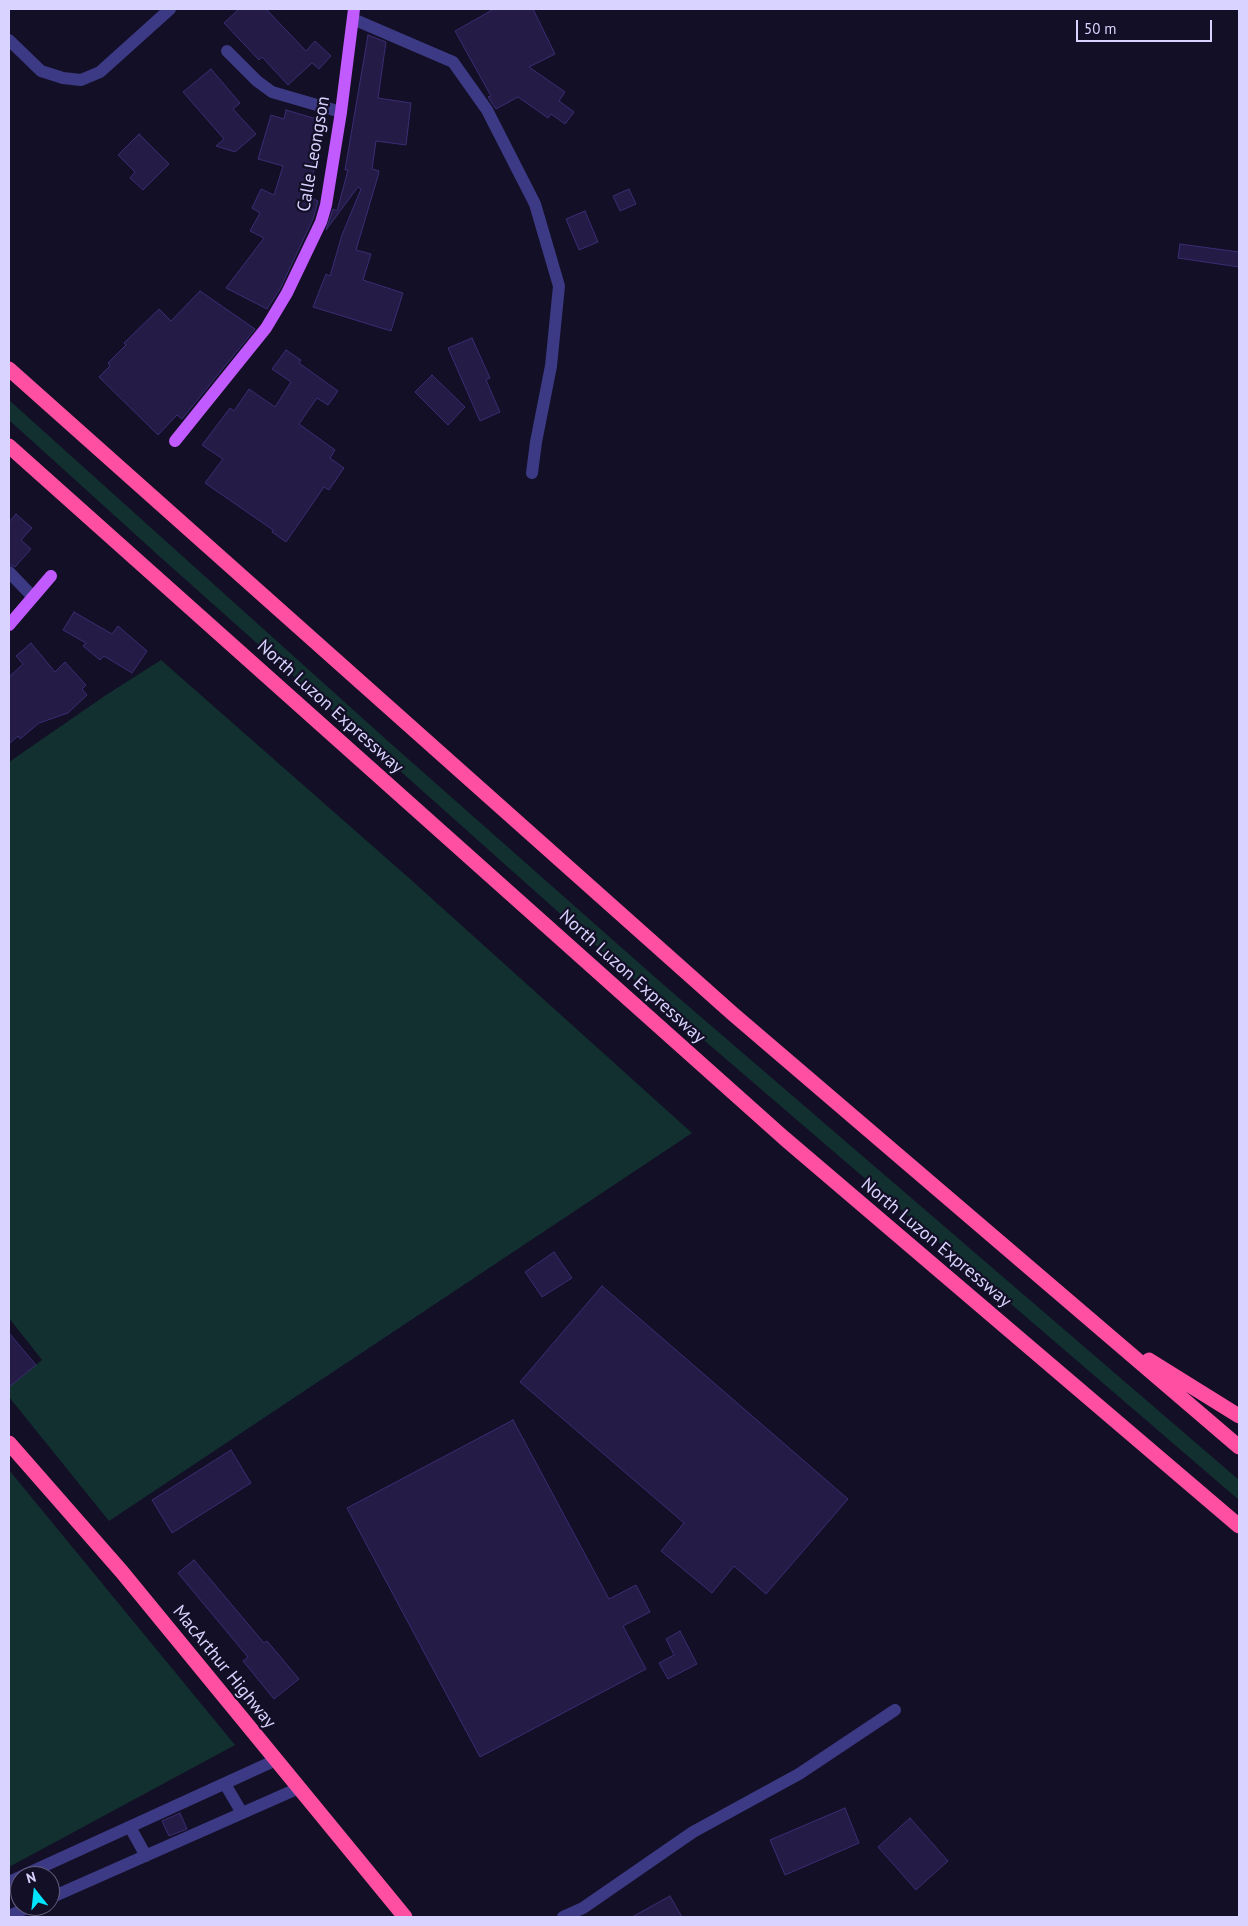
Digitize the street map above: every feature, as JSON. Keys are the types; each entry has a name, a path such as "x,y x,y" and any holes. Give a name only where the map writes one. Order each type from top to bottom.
{"highway":[{"path":"9,369 733,1014 1239,1447"},
{"name":"North Luzon Expressway","path":"9,446 784,1138 1239,1526"},
{"path":"1104,1333 1239,1416"},
{"name":"MacArthur Highway","path":"9,1444 122,1572 405,1917"}],"main road":[{"name":"Calle Leongson","path":"175,441 266,328 287,293 321,222 326,205 341,112 354,14"},
{"path":"9,625 51,576"}],"street":[{"path":"9,40 41,70 63,78 82,80 100,72 170,9"},
{"path":"354,14 453,62 488,110 535,204 559,286 551,366 532,473"},
{"path":"227,51 257,81 272,92 341,112"},
{"path":"9,572 33,597"},
{"path":"562,1917 583,1908 693,1832 799,1774 895,1710"},
{"path":"43,1866 276,1760"},
{"path":"225,1784 242,1813"},
{"path":"60,1894 299,1788"},
{"path":"130,1827 146,1856"}],"green space":[{"path":"9,400 389,742 665,986 1239,1480 1239,1500 648,992 158,555 9,420"},
{"path":"161,660 409,878 692,1133 109,1521 9,1397 9,1386 42,1360 9,1318 9,762 106,695"},
{"path":"9,1470 235,1745 9,1867"}],"building":[{"path":"239,9 266,9 306,51 315,41 331,56 319,69 312,63 288,85 262,57 259,60 224,23"},
{"path":"494,9 533,9 555,54 529,67 565,92 559,101 574,112 565,124 551,114 548,118 518,97 496,109 488,97 491,96 455,31"},
{"path":"368,35 386,42 378,98 411,103 406,145 376,141 372,169 379,171 356,250 371,254 363,280 403,293 391,331 313,307 326,274 330,276 342,235 361,189 358,187 326,230 333,209 337,211 348,170 345,170"},
{"path":"211,69 240,103 233,109 256,134 235,152 216,146 224,139 183,92"},
{"path":"286,110 327,122 307,196 318,201 313,219 280,289 267,309 226,288 264,238 250,231 260,213 252,208 261,189 274,195 283,166 258,159 271,115 284,119"},
{"path":"139,134 169,164 143,190 130,178 135,172 118,155"},
{"path":"629,189 636,204 620,211 613,196"},
{"path":"585,211 598,242 579,250 566,219"},
{"path":"1180,244 1239,252 1239,267 1178,258"},
{"path":"200,291 255,329 182,419 177,415 158,435 99,377 110,366 108,363 126,345 124,343 159,309 171,321"},
{"path":"472,338 490,378 486,380 500,412 480,421 448,348"},
{"path":"286,350 301,360 299,363 338,391 328,405 317,398 299,424 335,450 330,458 344,468 329,490 324,487 286,542 272,532 273,530 205,483 223,459 202,445 230,408 234,411 249,389 275,407 291,382 272,369"},
{"path":"432,375 465,407 448,425 415,392"},
{"path":"16,514 32,528 21,540 31,549 15,567 9,564 9,522"},
{"path":"74,612 112,634 118,626 147,651 132,673 104,656 100,660 83,646 86,643 63,630"},
{"path":"31,643 55,672 65,662 86,685 82,689 87,695 68,713 39,723 20,739 18,736 9,744 9,677 23,664 16,656"},
{"path":"554,1252 572,1278 542,1297 525,1272"},
{"path":"602,1286 848,1499 766,1594 734,1566 712,1593 661,1551 684,1523 520,1382"},
{"path":"9,1333 36,1365 9,1387"},
{"path":"513,1420 609,1599 636,1585 650,1612 623,1626 646,1669 480,1757 347,1508"},
{"path":"231,1450 251,1483 172,1533 152,1500"},
{"path":"194,1560 264,1643 267,1641 299,1679 274,1699 243,1661 248,1657 178,1573"},
{"path":"680,1631 697,1664 668,1679 659,1663 674,1655 666,1639"},
{"path":"845,1808 859,1843 785,1875 770,1840"},
{"path":"180,1813 187,1829 169,1836 162,1821"},
{"path":"910,1818 948,1861 916,1890 878,1847"},
{"path":"670,1896 682,1917 632,1917"}]}
